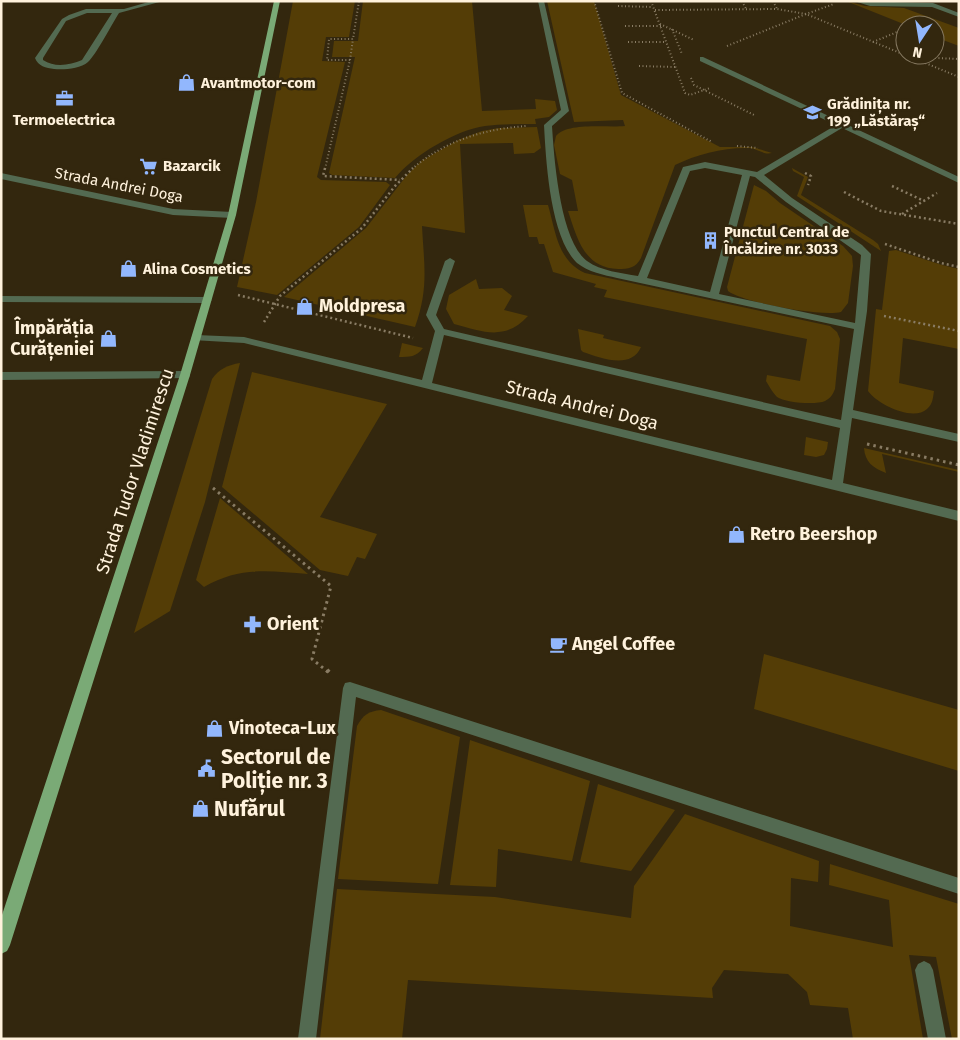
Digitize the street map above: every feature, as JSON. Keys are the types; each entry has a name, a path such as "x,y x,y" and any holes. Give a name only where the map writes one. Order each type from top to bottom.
{"main road":[{"name":"Strada Tudor Vladimirescu","path":"1,945 186,375 232,214 277,1"}],"street":[{"path":"116,12 92,53 85,61 78,65 56,67 48,66 40,61 39,58 64,20 70,16 86,11 116,12 134,10 160,1"},
{"path":"541,1 565,111 548,125 551,174 571,248 580,260 595,269 860,327"},
{"path":"856,1 870,4 931,3 959,15"},
{"path":"703,59 959,180"},
{"path":"758,175 841,125"},
{"path":"641,280 686,169 705,165 758,175 790,200 851,240 866,254 862,312 837,486"},
{"path":"714,296 747,173"},
{"name":"Strada Andrei Doga","path":"1,176 173,212 232,214"},
{"path":"426,385 440,331 431,315 450,261"},
{"path":"1,299 207,300"},
{"path":"440,331 846,425"},
{"name":"Strada Andrei Doga","path":"196,338 244,340 959,516"},
{"path":"1,376 186,375"},
{"path":"848,413 959,438"},
{"path":"307,1039 350,688 959,886"},
{"path":"924,970 938,1039"}],"path":[{"path":"359,1 350,60 323,176 400,180"},
{"path":"742,1 746,10"},
{"path":"773,1 777,9"},
{"path":"725,47 834,4"},
{"path":"618,6 653,7"},
{"path":"655,10 777,9 806,14 895,51"},
{"path":"625,26 660,25 698,42"},
{"path":"874,42 895,33"},
{"path":"350,60 327,60 329,39 353,39"},
{"path":"628,42 666,42"},
{"path":"945,58 959,59"},
{"path":"930,65 958,76"},
{"path":"639,66 676,67"},
{"path":"703,90 754,115"},
{"path":"263,325 280,296 362,228 400,180 432,153 460,139 507,127 548,125"},
{"path":"892,186 924,201"},
{"path":"844,192 881,211 959,224"},
{"path":"901,214 938,193"},
{"path":"238,295 274,305"},
{"path":"862,312 959,331"},
{"path":"213,488 330,586 312,659 350,688"}],"shaded area":[{"path":"293,1 355,1 349,37 326,37 322,61 345,62 317,177 321,180 386,182 390,185 359,227 277,295 237,287 256,202"},
{"path":"363,1 472,1 482,111 536,109 535,99 555,101 557,110 549,117 535,119 536,124 485,126 474,128 449,138 424,152 395,178 332,175 329,173 355,57 332,57 334,41 358,41"},
{"path":"547,1 594,1 621,95 720,147 752,147 772,153 750,148 721,150 675,165 641,258 637,264 625,269 606,267 597,263 584,250 568,211 578,211 572,180 560,174 554,145 556,136 569,129 588,126 625,126 623,120 574,122"},
{"path":"846,1 865,6 904,8 923,15 895,15 895,21"},
{"path":"945,23 959,28 959,46 945,41"},
{"path":"537,127 541,148 534,153 514,154 513,143 460,144 465,233 422,226 424,288 415,327 284,297 366,228 407,175 421,161 458,140 482,131 499,128"},
{"path":"792,168 808,177 801,195 873,240 878,244 881,251 797,196 804,177 793,171"},
{"path":"754,185 766,191 780,203 843,246 852,256 853,266 848,303 841,312 818,313 783,308 737,296 728,291 727,287"},
{"path":"523,205 548,205 563,253 569,261 585,273 830,326 837,332 840,339 833,394 827,400 815,403 787,401 777,397 766,381 767,375 800,381 807,339 604,297 607,290 594,287 596,284 553,272 544,244 539,244 537,237 529,237"},
{"path":"896,250 959,269 959,349 903,338 899,383 934,391 929,407 921,412 913,413 896,410 879,401 868,391 876,309 882,310 889,251"},
{"path":"476,279 479,289 502,288 512,296 504,310 528,316 511,329 502,332 485,332 454,324 446,309 449,295"},
{"path":"578,329 604,335 603,338 641,347 636,354 623,360 598,357 581,350"},
{"path":"402,343 423,348 412,356 399,357"},
{"path":"240,363 205,502 170,611 134,633 212,379 224,368"},
{"path":"252,372 387,404 320,517 377,534 365,559 357,557 348,576 320,570 222,487"},
{"path":"806,437 828,442 824,455 816,457 804,455"},
{"path":"864,448 959,470 959,472 882,454 886,473 870,464"},
{"path":"220,498 308,574 267,571 242,573 217,580 204,587 196,580"},
{"path":"764,654 959,710 959,771 754,709"},
{"path":"381,710 460,737 438,884 338,879 357,726 367,714"},
{"path":"470,740 590,781 572,861 498,849 496,887 450,885"},
{"path":"598,784 675,810 631,871 580,862"},
{"path":"685,814 819,861 818,882 791,878 790,926 893,947 889,900 829,885 830,864 959,904 959,1039 952,1039 936,957 909,955 923,1039 853,1039 848,1008 810,1005 807,992 788,974 724,970 712,988 713,998 408,980 402,1039 320,1039 337,889 495,897 631,918 634,886"}],"place":[{"name":"Avantmotor-com","path":"187,83"},
{"name":"Termoelectrica","path":"64,99"},
{"name":"Grădinița nr. 199 „Lăstăraș“","path":"813,113"},
{"name":"Bazarcik","path":"149,166"},
{"name":"Punctul Central de Încălzire nr. 3033","path":"710,241"},
{"name":"Alina Cosmetics","path":"129,269"},
{"name":"Moldpresa","path":"305,306"},
{"name":"Împărăția Curățeniei","path":"108,338"},
{"name":"Retro Beershop","path":"736,534"},
{"name":"Orient","path":"253,624"},
{"name":"Angel Coffee","path":"558,644"},
{"name":"Vinoteca-Lux","path":"215,728"},
{"name":"Sectorul de Poliție nr. 3","path":"207,769"},
{"name":"Nufărul","path":"200,809"}]}
